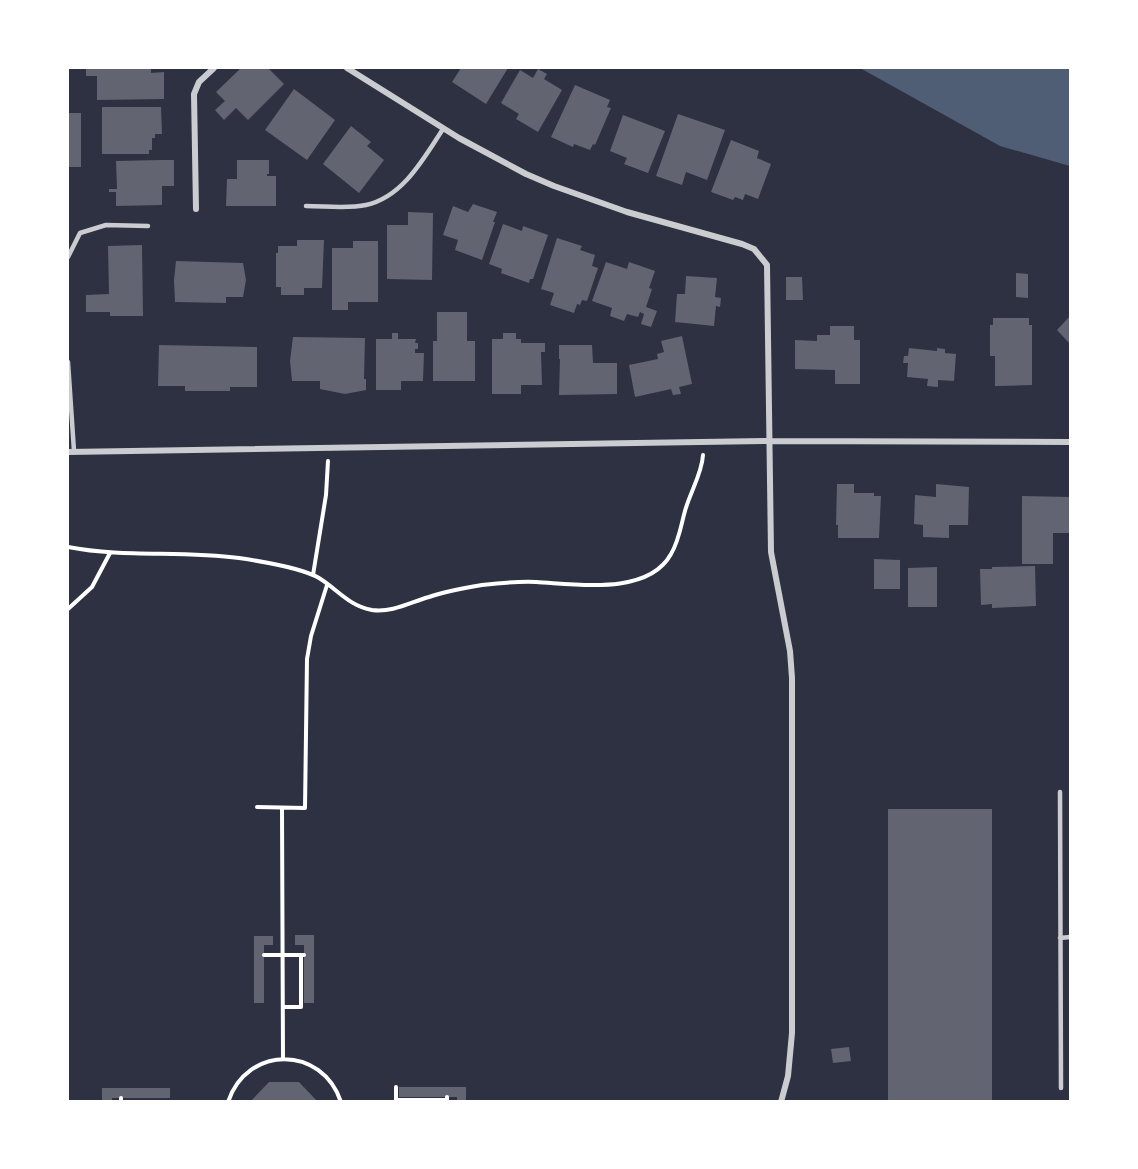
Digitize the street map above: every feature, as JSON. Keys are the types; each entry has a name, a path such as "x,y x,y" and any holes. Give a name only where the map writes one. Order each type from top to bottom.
{"street":[{"path":"196,209 194,94 199,82 214,68"},
{"path":"346,68 483,152 554,186 673,226 742,244 754,249 767,265 771,552 790,651 792,678 792,1033 788,1076 781,1101"},
{"path":"71,451 768,441 1071,442"}],"lane":[{"path":"306,206 364,206 384,200 417,170 443,129"},
{"path":"68,257 80,233 106,225 148,226"},
{"path":"68,363 71,451"},
{"path":"1060,792 1061,1088"},
{"path":"1060,938 1071,937"}],"path":[{"path":"68,547 110,553 239,558 313,574 362,609 376,611 405,606 449,591 499,583 601,585 626,583 643,579 661,567 671,556 699,474 704,442"},
{"path":"313,574 326,495 328,448"},
{"path":"68,609 92,586 110,553"},
{"path":"256,807 305,808 307,659 311,636 327,585"},
{"path":"282,808 283,1059"},
{"path":"264,955 303,955 301,1007 283,1007"},
{"path":"228,1101 237,1083 249,1070 265,1062 283,1059 302,1061 318,1069 332,1083 341,1101"},
{"path":"396,1087 396,1101 447,1099"}],"water":[{"path":"860,68 1070,68 1070,166 1000,146"}],"building":[{"path":"86,68 151,68 151,73 164,72 164,99 97,100 97,76 86,76"},
{"path":"241,68 268,68 284,84 248,120 236,108 224,120 215,110 225,101 216,92"},
{"path":"461,68 508,68 486,104 452,82"},
{"path":"538,69 547,74 544,79 562,90 538,132 516,119 519,114 501,103 520,70 533,78"},
{"path":"575,85 610,100 607,107 611,108 595,145 593,144 590,150 574,144 573,147 551,137"},
{"path":"294,89 335,120 307,160 265,130"},
{"path":"102,107 161,107 162,134 155,134 155,138 152,138 152,150 149,150 149,154 102,154"},
{"path":"68,113 81,113 81,167 68,167"},
{"path":"678,114 725,130 707,180 686,172 682,185 656,176"},
{"path":"623,115 665,131 648,173 624,164 627,158 610,151"},
{"path":"351,126 371,142 367,146 384,160 359,193 323,164"},
{"path":"731,140 759,151 757,158 771,164 758,199 745,194 743,200 735,197 733,200 711,192"},
{"path":"174,160 174,186 162,186 162,205 116,206 116,192 109,192 109,189 117,189 116,161"},
{"path":"237,160 269,160 267,176 276,176 276,206 226,206 227,179 237,179"},
{"path":"473,204 497,212 482,260 455,250 458,240 443,235 453,206 468,212"},
{"path":"408,212 433,213 432,280 387,279 387,225 408,225"},
{"path":"503,224 522,231 523,226 548,235 533,279 530,279 529,283 501,273 502,269 489,264"},
{"path":"557,238 582,246 580,250 595,255 592,266 598,268 587,301 582,300 580,305 577,304 574,313 550,305 554,293 541,289"},
{"path":"297,240 324,240 322,288 304,288 304,295 281,295 281,287 276,287 278,246 297,246"},
{"path":"353,241 378,241 378,302 348,302 348,310 332,310 332,248 353,248"},
{"path":"142,245 143,316 110,316 110,312 86,312 86,295 109,294 108,246"},
{"path":"176,261 243,263 246,280 243,297 226,297 226,303 175,302"},
{"path":"606,262 627,269 629,262 655,271 646,307 657,311 651,327 641,324 644,314 640,312 638,317 627,314 624,321 610,316 612,308 592,301"},
{"path":"1016,273 1028,274 1028,298 1016,297"},
{"path":"686,276 717,278 715,297 721,298 720,307 716,306 714,326 675,322 677,294 685,294"},
{"path":"786,277 802,277 803,300 786,300"},
{"path":"437,312 467,312 467,341 475,341 475,381 433,381 433,341 437,341"},
{"path":"1070,316 1070,344 1057,330"},
{"path":"993,318 1029,318 1029,325 1032,325 1032,385 995,386 995,356 990,356 990,325 993,325"},
{"path":"830,326 854,326 854,340 860,340 860,384 835,384 835,370 795,369 795,340 817,341 817,335 830,335"},
{"path":"392,333 398,333 398,339 416,339 418,349 415,349 415,353 424,353 423,381 401,381 401,390 376,390 376,339 392,339"},
{"path":"503,333 516,333 516,339 521,339 521,343 545,343 545,352 541,352 542,385 521,385 521,394 492,394 492,339 503,339"},
{"path":"682,336 692,384 679,387 681,394 673,395 671,389 635,397 629,365 658,359 657,354 664,352 661,341"},
{"path":"293,337 365,338 366,390 345,394 320,389 320,381 292,381 290,361"},
{"path":"159,345 257,347 257,387 230,387 230,391 185,391 185,386 158,386"},
{"path":"559,345 592,345 593,363 617,363 617,394 559,395"},
{"path":"909,348 937,351 937,348 945,349 945,353 956,354 954,381 938,380 938,387 927,386 928,379 907,377 908,363 903,363 904,356 908,356"},
{"path":"837,484 854,484 854,493 874,493 874,496 881,496 879,538 838,538"},
{"path":"936,484 969,487 968,525 949,525 949,538 923,537 923,525 914,524 915,495 936,497"},
{"path":"1022,496 1070,497 1070,533 1053,533 1053,564 1022,564"},
{"path":"874,559 900,560 900,589 874,589"},
{"path":"1035,566 1036,606 992,608 992,604 981,605 980,569"},
{"path":"937,567 937,607 908,607 908,568"},
{"path":"888,809 992,809 992,1102 888,1102"},
{"path":"295,935 314,935 314,1003 304,1003 304,945 295,945"},
{"path":"254,936 273,936 273,945 264,945 264,1003 254,1003"},
{"path":"849,1047 851,1061 833,1063 831,1049"},
{"path":"269,1082 299,1082 318,1102 250,1102"},
{"path":"399,1087 466,1087 466,1102 457,1102 457,1097 399,1097"},
{"path":"102,1088 170,1088 170,1098 112,1098 112,1102 102,1102"}]}
